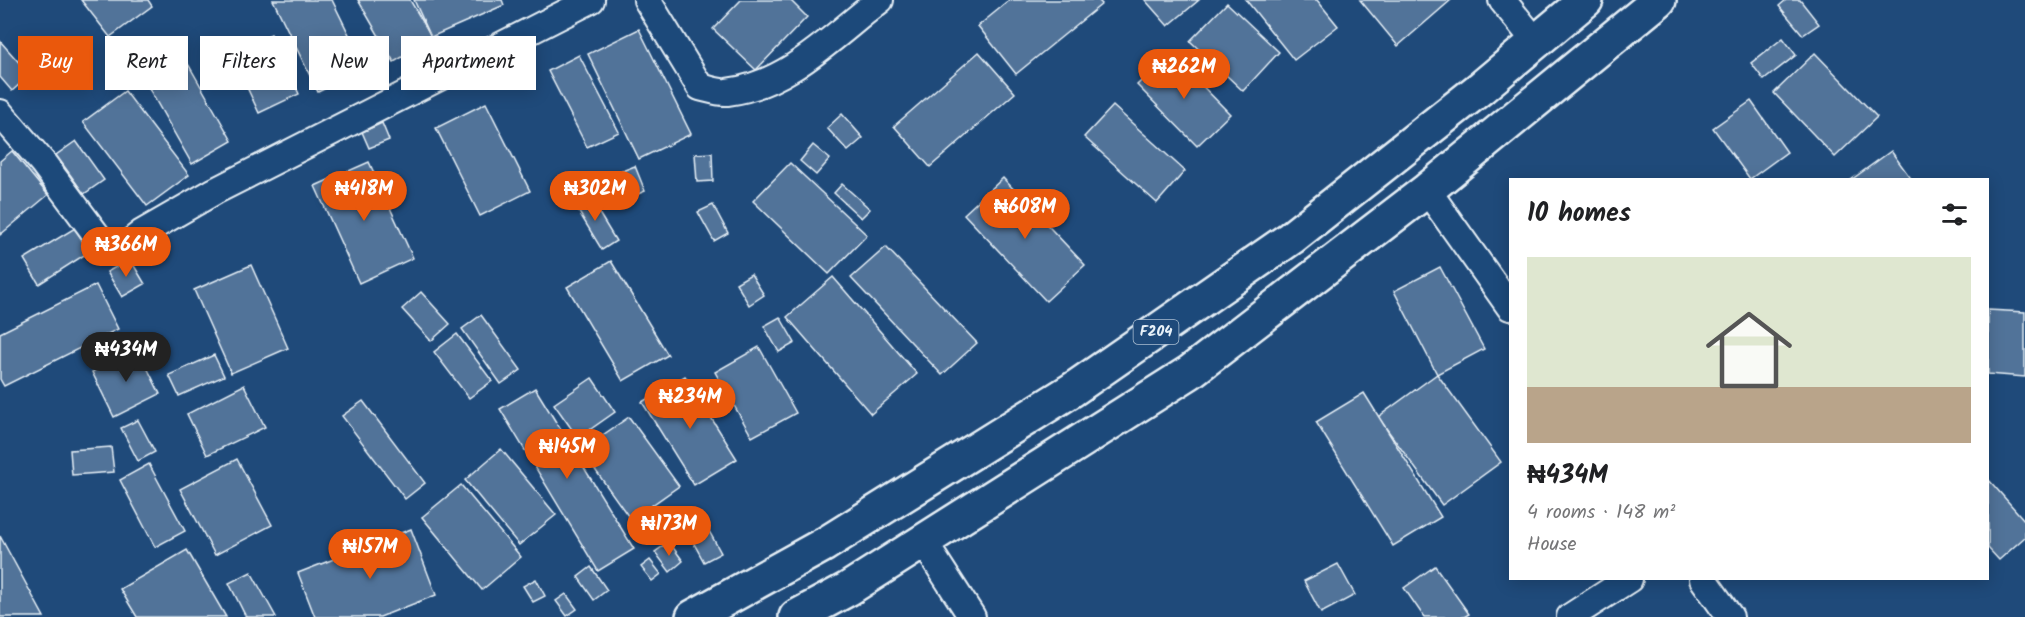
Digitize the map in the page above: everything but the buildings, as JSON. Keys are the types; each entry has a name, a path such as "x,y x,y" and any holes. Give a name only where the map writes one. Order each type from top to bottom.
{"main road":[{"name":"F204","path":"693,617 825,544 1072,390 1291,238 1586,0"},
{"path":"796,617 848,589 1190,372 1427,190 1659,0"}],"street":[{"path":"0,113 44,163 104,245 127,245 142,233 215,191 591,0"},
{"path":"647,0 700,87 725,92 762,84 800,63 880,0"},
{"path":"1502,0 1536,42"},
{"path":"1427,190 1509,307"},
{"path":"923,542 972,617"},
{"path":"1569,617 1627,580"},
{"path":"1704,580 1730,617"}]}
